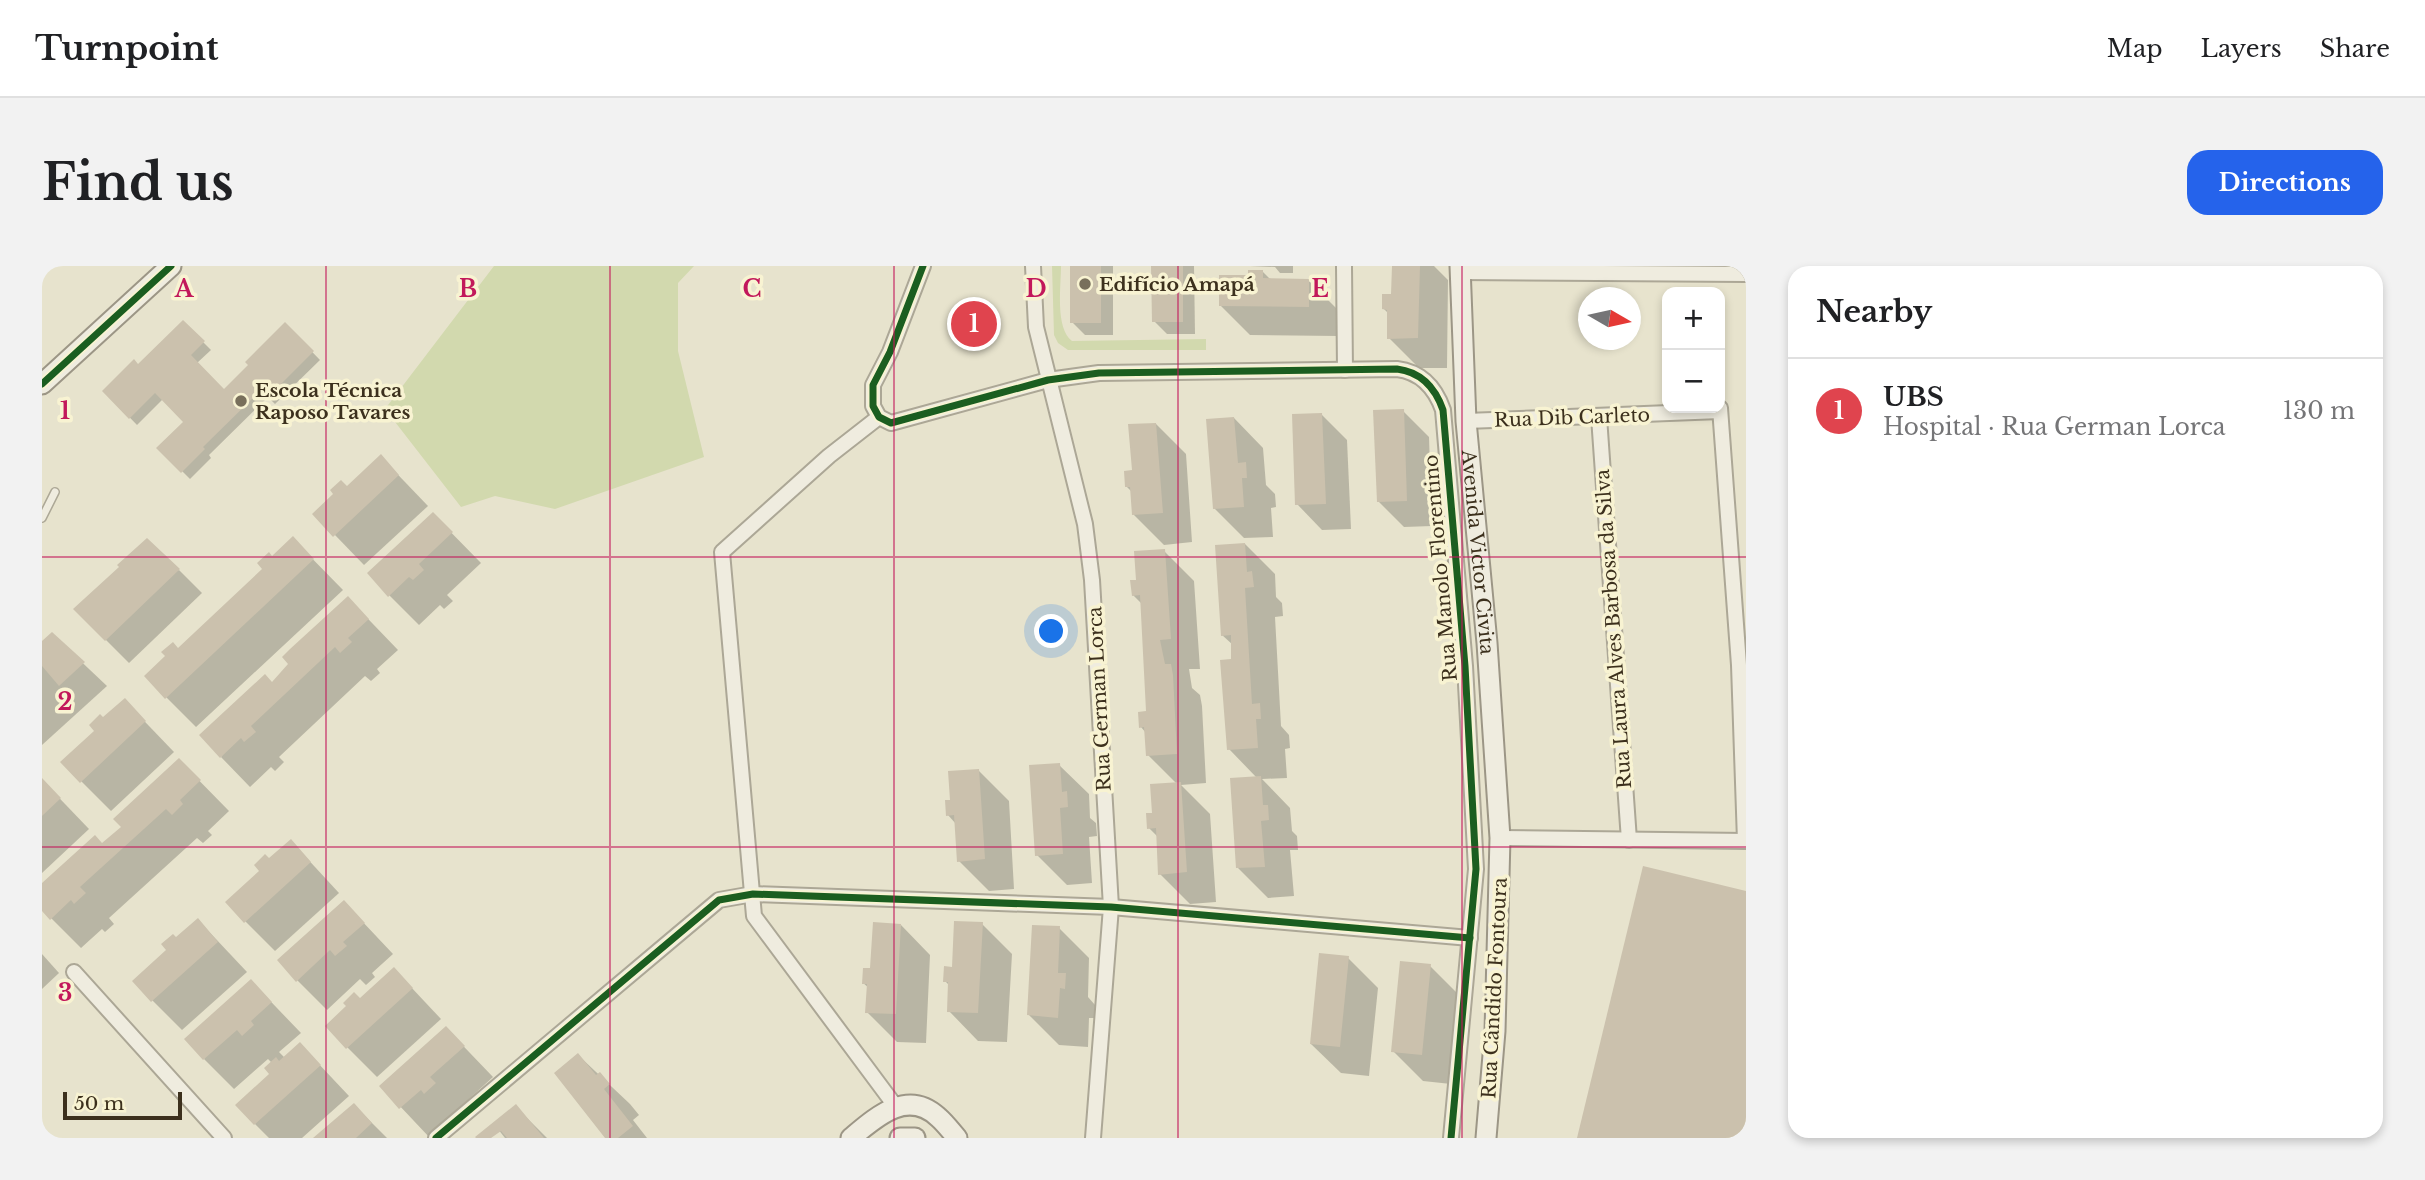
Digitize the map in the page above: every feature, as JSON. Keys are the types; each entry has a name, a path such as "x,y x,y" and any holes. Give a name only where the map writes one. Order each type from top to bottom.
{"main road":[{"path":"42,384 171,266"},
{"name":"Avenida Victor Civita","path":"1460,269 1466,421 1487,643 1500,838"},
{"name":"Rua Cândido Fontoura","path":"1486,1138 1495,1031 1500,838"},
{"path":"851,1138 880,1113 896,1107 913,1106 937,1116 957,1138"},
{"path":"900,1138 915,1138"}],"street":[{"path":"896,1107 754,916 722,552 829,456 879,417 873,406 873,385 890,352 923,266"},
{"name":"Rua German Lorca","path":"1032,266 1035,317 1090,551 1111,907 1093,1138"},
{"path":"1344,266 1345,370"},
{"path":"1460,269 1746,274"},
{"name":"Rua Manolo Florentino","path":"879,417 891,423 1048,380 1099,373 1397,369 1411,371 1428,384 1443,410 1465,666 1475,855 1451,1138"},
{"name":"Rua Dib Carleto","path":"1466,421 1668,413"},
{"path":"1500,838 1746,841 1738,652 1720,413"},
{"name":"Rua Laura Alves Barbosa da Silva","path":"1599,417 1629,840"},
{"path":"436,1138 719,900 754,894 1111,907 1470,938"},
{"path":"74,972 224,1138"}],"lane":[{"path":"42,518 55,492"}],"green space":[{"path":"494,266 694,266 678,283 678,351 704,457 555,509 495,496 461,507 385,409"},
{"path":"1052,266 1061,266 1061,317 1063,327 1072,341 1206,339 1206,350 1068,350 1058,343 1054,335"}],"building":[{"name":"Edifício Amapá","path":"1070,266 1101,266 1101,323 1070,323"},
{"path":"1151,266 1183,266 1183,322 1152,322"},
{"path":"1392,266 1420,266 1418,338 1387,339 1387,310 1382,309 1382,294 1391,294"},
{"path":"1248,270 1263,270 1263,278 1309,279 1309,307 1219,306 1219,275 1248,275"},
{"path":"183,320 205,341 191,355 224,389 248,365 245,362 285,322 314,351 267,398 260,391 203,447 205,449 181,473 156,448 183,422 155,393 129,419 102,391 134,359 138,364"},
{"path":"1404,409 1407,501 1377,502 1373,410"},
{"path":"1322,413 1326,504 1295,505 1292,414"},
{"path":"1234,417 1238,463 1246,462 1247,478 1242,478 1244,507 1213,509 1206,419"},
{"path":"1156,423 1163,513 1132,515 1130,487 1125,487 1124,471 1132,470 1128,424"},
{"path":"381,454 399,475 333,537 312,514 333,494 330,490 341,480 347,486"},
{"path":"433,512 453,532 419,564 424,570 413,580 409,577 388,597 367,573"},
{"path":"293,536 314,559 165,699 144,676 165,656 161,652 173,642 178,648 262,569 257,563 269,552 272,556"},
{"path":"147,538 180,569 105,641 73,609"},
{"path":"1245,543 1247,572 1252,571 1254,587 1245,588 1252,704 1260,703 1261,719 1256,719 1258,748 1227,750 1220,660 1231,659 1231,635 1221,636 1215,545"},
{"path":"1165,549 1171,639 1160,640 1165,664 1171,664 1173,675 1177,754 1146,756 1144,727 1139,728 1138,712 1146,711 1140,595 1132,596 1130,580 1136,580 1134,551"},
{"path":"348,596 369,619 348,638 352,642 340,653 335,647 251,726 256,732 244,742 241,738 220,758 199,735 265,674 272,682 288,664 282,657"},
{"path":"52,632 85,662 59,686 42,666 42,641"},
{"path":"125,698 146,721 80,783 60,762 94,731 89,725 100,714 103,717"},
{"path":"179,758 201,780 180,800 183,804 172,815 166,809 80,887 86,893 74,904 71,900 50,920 42,911 42,883 95,835 102,843 121,827 113,819"},
{"path":"1060,763 1062,792 1067,791 1068,807 1060,808 1063,854 1035,856 1029,765"},
{"path":"979,769 985,859 957,862 954,815 946,816 945,800 950,800 948,771"},
{"path":"1261,776 1263,805 1268,805 1269,820 1261,821 1265,867 1236,868 1230,778"},
{"path":"42,778 61,798 42,816"},
{"path":"1181,782 1187,872 1158,875 1156,828 1147,829 1146,813 1152,813 1150,784"},
{"path":"291,839 311,862 244,923 225,902 259,871 254,865 265,854 269,858"},
{"path":"1643,866 1746,891 1746,1138 1577,1138"},
{"path":"344,900 365,923 343,942 347,946 335,956 330,950 296,982 277,960"},
{"path":"198,918 218,942 151,1002 132,981 166,950 161,944 173,934 176,937"},
{"path":"954,921 983,922 978,1013 947,1012 948,982 943,982 944,966 952,967"},
{"path":"873,922 901,924 896,1014 865,1013 867,984 862,984 863,968 870,968"},
{"path":"1032,925 1060,926 1058,973 1066,973 1065,989 1060,988 1058,1018 1027,1015"},
{"path":"1319,953 1349,956 1340,1047 1310,1044"},
{"path":"1400,961 1431,964 1422,1055 1391,1052"},
{"path":"394,967 413,988 346,1049 325,1026 346,1006 343,1003 354,992 360,998"},
{"path":"251,979 272,1002 251,1021 254,1025 242,1036 237,1030 203,1060 184,1039"},
{"path":"446,1026 465,1046 430,1077 436,1083 424,1094 421,1090 399,1109 379,1086"},
{"path":"300,1042 321,1065 254,1125 235,1105 269,1074 264,1068 276,1057 279,1061"},
{"path":"578,1053 596,1075 600,1072 610,1084 604,1089 633,1126 618,1138 605,1138 554,1073"},
{"path":"354,1103 372,1123 356,1138 313,1138"},
{"path":"516,1104 544,1138 507,1138 501,1131 491,1138 475,1137"}],"cycle path":[{"path":"42,384 171,266"},
{"path":"923,266 890,352 873,385 873,406 879,417 891,423 1048,380 1099,373 1397,369 1420,377 1436,394 1443,410 1465,666 1476,869 1451,1138"},
{"path":"436,1138 719,900 753,894 1111,907 1470,938"}],"place":[{"name":"Edifício Amapá","path":"1085,284"},
{"name":"UBS","path":"974,324"},
{"name":"Escola Técnica Raposo Tavares","path":"241,401"}]}
